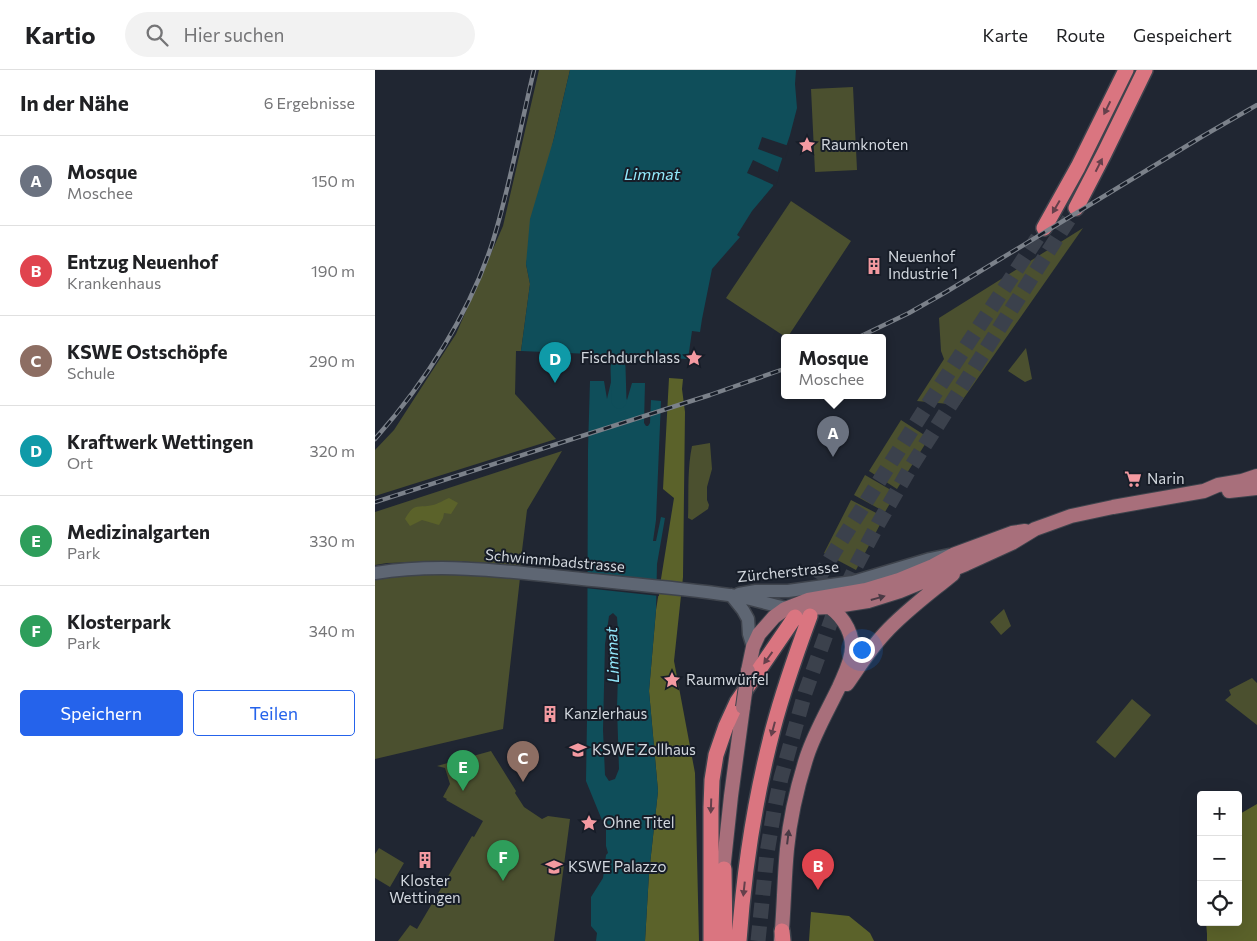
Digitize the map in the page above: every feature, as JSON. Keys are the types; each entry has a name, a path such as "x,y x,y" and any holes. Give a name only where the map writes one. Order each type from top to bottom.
{"highway":[{"path":"1044,228 1079,166 1125,70"},
{"path":"1076,208 1145,70"},
{"path":"711,941 711,807 712,780 716,755 737,702 798,614"},
{"path":"739,941 743,892 758,795 786,685 798,614"},
{"path":"724,869 725,941"}],"main road":[{"name":"Zürcherstrasse","path":"798,614 801,602 866,590 899,580 933,566 955,554 1012,533 1035,529 1071,516 1204,491 1218,485 1257,476"},
{"name":"Zürcherstrasse","path":"1204,491 1219,492 1257,488"},
{"name":"Zürcherstrasse","path":"718,941 720,894 731,796 748,670 753,647 759,634 780,612 798,614 885,596 966,564 1012,543 1035,529"},
{"name":"Zürcherstrasse","path":"731,595 757,591 789,591 853,582 930,559 955,554"},
{"path":"827,711 888,630 922,599 966,564"},
{"name":"Schwimmbadstrasse","path":"375,573 450,567 529,573 731,595"},
{"path":"782,938 786,855 791,816 808,755 848,666 853,649 851,638 843,620 838,614 816,599 789,591"},
{"name":"Zürcherstrasse","path":"731,595 779,606 798,614"},
{"path":"731,595 748,619 749,634 753,647"}],"green space":[{"path":"539,70 570,70 526,264 530,284 521,351 516,351 515,394 556,439 375,496 375,450 394,430 456,334 503,226"},
{"path":"853,87 857,170 815,172 811,89"},
{"path":"791,201 851,241 790,334 781,334 726,298"},
{"path":"1083,228 959,405 917,401 944,359 941,351 939,318"},
{"path":"1026,348 1032,379 1025,382 1008,371"},
{"path":"669,378 683,379 682,389 685,412 683,577 674,661 695,773 699,941 645,941 649,873 658,791 649,691 656,610 674,498 663,489"},
{"path":"901,420 929,438 897,489 869,471"},
{"path":"710,443 712,469 707,487 709,505 708,509 692,520 688,518 692,446"},
{"path":"562,451 527,510 520,567 460,561 375,565 375,512"},
{"path":"865,475 896,493 885,512 854,495"},
{"path":"449,498 458,503 451,514 444,513 439,525 422,520 410,526 405,519 414,508 435,504"},
{"path":"851,500 884,517 856,570 824,553"},
{"path":"460,570 520,578 503,729 375,759 375,579"},
{"path":"1004,609 1011,626 1001,635 990,622"},
{"path":"1252,678 1257,683 1257,725 1225,700 1231,695 1229,690"},
{"path":"1132,699 1151,715 1115,758 1096,742"},
{"path":"491,751 524,807 542,819 548,816 570,819 554,941 398,941 410,925 417,929 472,836 474,837 483,821 443,797 450,784 445,768 437,766"},
{"path":"1257,804 1257,941 1207,941 1206,926 1242,926 1242,813"},
{"path":"379,848 404,863 390,887 375,878 375,854"},
{"path":"811,912 849,916 870,933 874,941 809,941"}],"water":[{"name":"Limmat","path":"570,70 796,70 797,108 773,186 752,211 737,235 740,237 712,269 700,332 692,331 688,359 665,358 664,360 658,359 658,357 649,357 647,361 631,360 631,357 627,357 627,360 611,359 611,356 607,356 607,359 592,358 591,354 521,351 530,284 526,264 530,219 554,138"},
{"name":"Limmat","path":"590,381 604,381 607,399 611,382 624,382 627,400 632,383 645,383 644,423 646,426 650,423 651,400 661,401 656,520 653,541 656,541 661,517 665,518 657,564 656,610 649,691 658,791 649,873 645,941 596,941 597,933 591,926 591,897 603,878 606,855 608,853 606,830 586,781","holes":["613,613 617,617 619,645 617,707 619,769 615,779 609,781 605,775 603,730 605,644 609,616"]}],"pier":[{"path":"762,137 789,146 785,159 758,149"},
{"path":"753,160 780,173 776,186 747,173"},
{"path":"585,573 659,581 659,596 585,588"}],"waterway":[{"name":"Limmat","path":"618,367 619,401"}],"tunnel":[{"path":"758,941 767,853 781,778 805,693 832,618 856,566 909,470 1076,208"},
{"path":"806,599 932,398 1044,228"}],"railway":[{"path":"375,439 427,372 458,322 471,296 492,244 504,201 534,70"},
{"path":"865,334 909,313 946,292 1257,105"},
{"path":"375,502 710,395 781,370"}],"place":[{"name":"Raumknoten","path":"807,145"},
{"name":"Neuenhof Industrie 1","path":"874,266"},
{"name":"Fischdurchlass","path":"694,358"},
{"name":"Kraftwerk Wettingen","path":"555,383"},
{"name":"Mosque","path":"833,457"},
{"name":"Narin","path":"1133,479"},
{"name":"Raumwürfel","path":"672,680"},
{"name":"Kanzlerhaus","path":"550,714"},
{"name":"KSWE Zollhaus","path":"578,750"},
{"name":"KSWE Ostschöpfe","path":"523,782"},
{"name":"Medizinalgarten","path":"463,791"},
{"name":"Ohne Titel","path":"589,823"},
{"name":"Kloster Wettingen","path":"425,860"},
{"name":"KSWE Palazzo","path":"554,867"},
{"name":"Klosterpark","path":"503,881"},
{"name":"Entzug Neuenhof","path":"818,890"}]}
